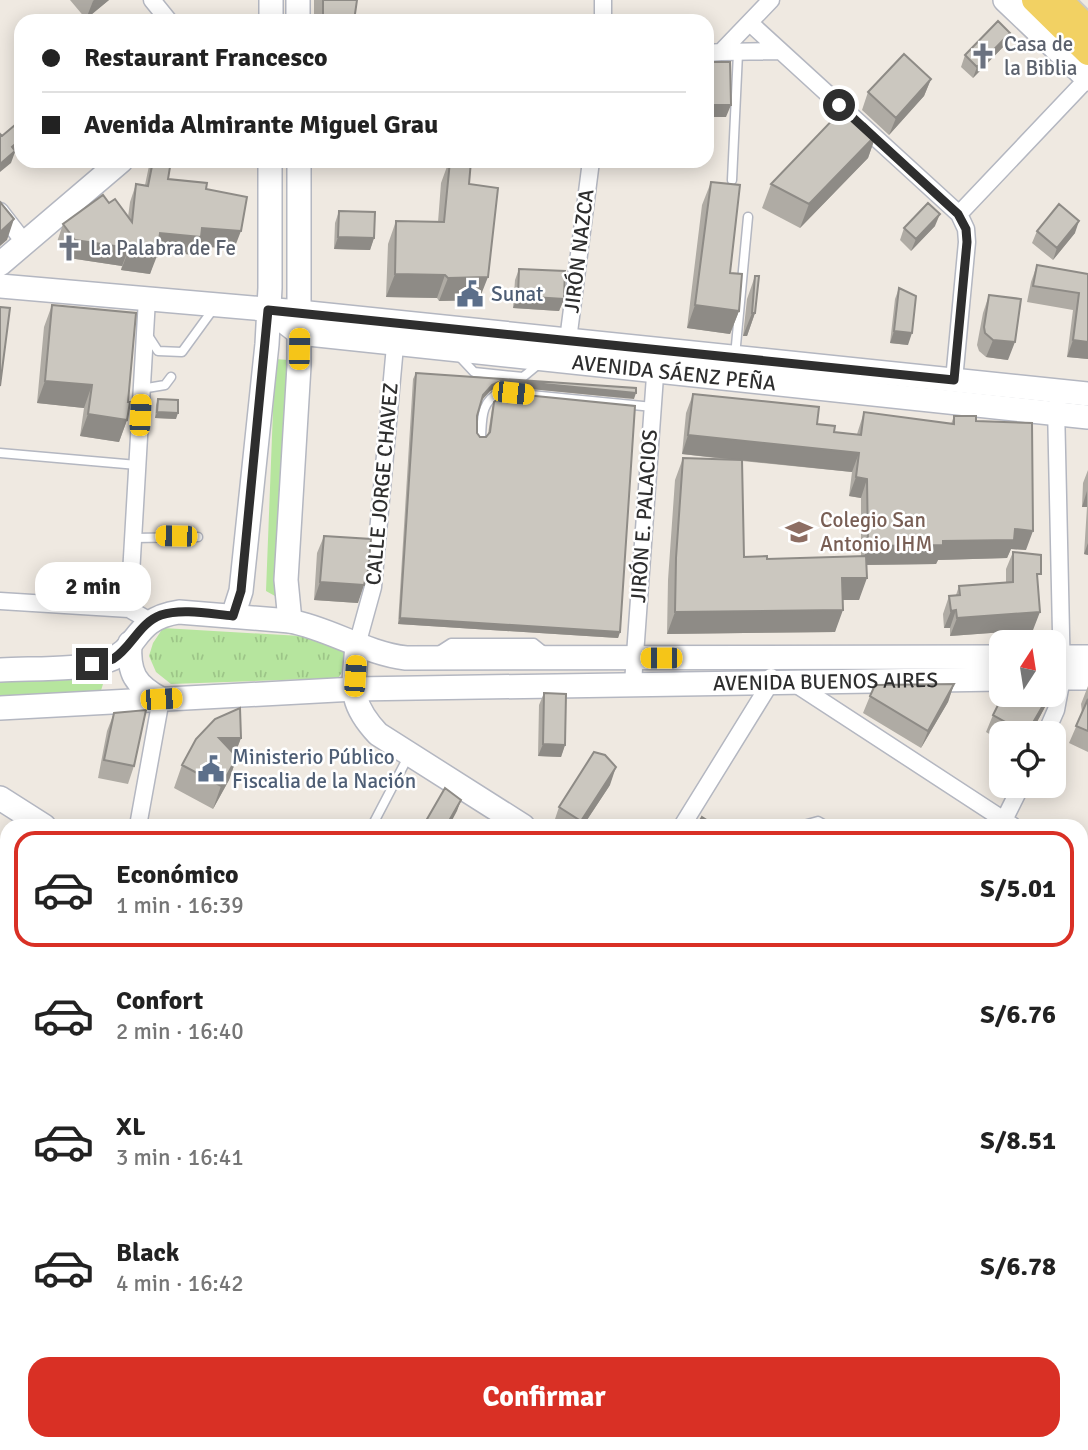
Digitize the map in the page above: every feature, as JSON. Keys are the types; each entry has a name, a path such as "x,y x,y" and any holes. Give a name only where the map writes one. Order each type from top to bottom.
{"main road":[{"path":"1005,0 1088,79"},
{"path":"1034,0 1088,53"},
{"path":"1060,0 1088,27"},
{"path":"0,264 113,168"},
{"path":"233,616 241,591 268,310 270,168"},
{"path":"290,621 286,570 295,444 299,323 299,168"},
{"path":"0,286 268,310 299,323"},
{"name":"AVENIDA SÁENZ PEÑA","path":"299,323 396,333 568,340 657,360 1056,402 1088,394"},
{"name":"AVENIDA SÁENZ PEÑA","path":"396,333 452,349 545,359 657,360 734,357 954,380 1056,402 1088,417"},
{"name":"AVENIDA BUENOS AIRES","path":"150,621 162,615 179,612 290,621 308,624 392,656 428,658 989,657"},
{"path":"0,670 92,664 111,660 150,621"},
{"path":"130,643 129,661 134,677 146,690 161,699"},
{"path":"358,645 356,705 363,718 378,734 512,819"},
{"path":"1066,665 1088,657"},
{"path":"1066,671 1088,678"},
{"name":"AVENIDA BUENOS AIRES","path":"0,708 355,689 989,679"},
{"path":"0,798 33,819"}],"street":[{"path":"152,0 163,14"},
{"path":"722,53 771,0"},
{"path":"750,23 958,214 966,229 967,242 954,380"},
{"path":"722,53 779,51"},
{"path":"958,214 1088,79"},
{"name":"JIRÓN NAZCA","path":"568,340 590,168"},
{"path":"0,211 24,242"},
{"path":"129,609 147,299"},
{"name":"CALLE JORGE CHAVEZ","path":"358,645 373,587 396,333"},
{"name":"JIRÓN E. PALACIOS","path":"634,683 657,360"},
{"path":"1056,402 1057,630"},
{"path":"0,601 129,609 150,621"},
{"path":"692,819 781,681 781,657"},
{"path":"781,681 998,819"},
{"path":"139,819 161,699"},
{"path":"1008,819 1016,798"}],"lane":[{"path":"722,53 732,180"},
{"path":"734,357 748,216"},
{"path":"145,332 158,351 182,352 216,306"},
{"path":"141,389 165,385 171,377"},
{"path":"481,437 485,404 501,392 653,407"},
{"path":"0,453 137,465"},
{"path":"133,537 198,537"},
{"path":"376,819 410,754"}],"green space":[{"path":"275,359 288,360 284,587 275,596 266,591"},
{"path":"163,628 335,638 345,652 345,667 338,678 171,684 156,672 149,656 153,643"},
{"path":"87,673 100,675 103,684 100,694 0,703 0,677"}],"building":[{"path":"323,0 357,0 355,14 323,14"},
{"path":"998,21 1010,33 977,67 965,55"},
{"path":"904,54 931,79 896,118 868,92"},
{"path":"714,62 730,62 731,105 714,105"},
{"path":"841,111 861,128 865,124 876,135 809,204 771,184"},
{"path":"14,126 14,152 0,164 0,134 2,136"},
{"path":"152,168 170,168 168,179 207,183 206,189 247,197 241,231 202,228 201,237 160,233 157,256 128,252 129,248 75,240 63,224 103,195 109,203 115,199 132,222 136,184 148,186"},
{"path":"449,168 470,168 469,184 498,188 488,277 448,278 445,275 395,274 396,221 444,222"},
{"path":"711,182 740,185 730,273 742,274 739,311 695,305"},
{"path":"0,202 14,219 0,232"},
{"path":"928,203 940,214 916,239 904,228"},
{"path":"1059,204 1079,221 1057,248 1037,231"},
{"path":"339,211 375,212 374,238 338,237"},
{"path":"1037,265 1088,274 1088,342 1073,340 1079,293 1033,286"},
{"path":"519,269 565,271 564,299 518,296"},
{"path":"755,276 759,276 755,313 752,313"},
{"path":"899,288 916,296 912,333 894,331"},
{"path":"989,295 1021,299 1015,342 993,340 985,333"},
{"path":"52,305 136,313 127,420 88,414 92,385 45,381"},
{"path":"0,307 10,308 0,386"},
{"path":"416,373 636,388 636,393 503,380 492,385 483,395 477,416 477,433 480,437 486,437 490,432 494,402 505,393 635,406 620,632 400,618"},
{"path":"693,394 819,407 817,424 835,426 834,432 861,435 864,412 954,424 954,416 976,416 976,421 1032,423 1033,531 1015,529 1014,540 868,546 867,479 856,477 859,453 688,435"},
{"path":"158,399 178,400 178,413 157,412"},
{"path":"683,458 742,460 744,557 767,556 767,559 866,556 867,578 842,578 843,610 675,612"},
{"path":"324,536 371,539 364,585 320,582"},
{"path":"1013,552 1041,555 1041,574 1037,574 1040,612 957,618 956,610 951,611 949,596 960,595 959,586 1013,582"},
{"path":"954,684 928,731 870,696 875,685"},
{"path":"544,693 566,694 565,745 543,744"},
{"path":"1088,699 1088,731 1076,726"},
{"path":"997,707 1042,707 1034,721 1004,721 993,715"},
{"path":"240,708 241,738 219,738 237,757 221,786 182,765 196,739 215,719"},
{"path":"146,710 134,766 104,760 114,713"},
{"path":"594,752 605,755 616,767 582,819 559,807"},
{"path":"445,788 461,800 450,819 427,819"}],"place":[{"name":"Casa de la Biblia","path":"983,56"},
{"name":"La Palabra de Fe","path":"69,248"},
{"name":"Sunat","path":"470,294"},
{"name":"Colegio San Antonio IHM","path":"799,532"},
{"name":"Ministerio Público Fiscalia de la Nación","path":"211,769"}],"route":[{"path":"92,664 111,660 150,621 162,615 179,612 233,616 241,591 267,344 268,310 954,380 966,261 966,229 958,214 839,105"}]}
